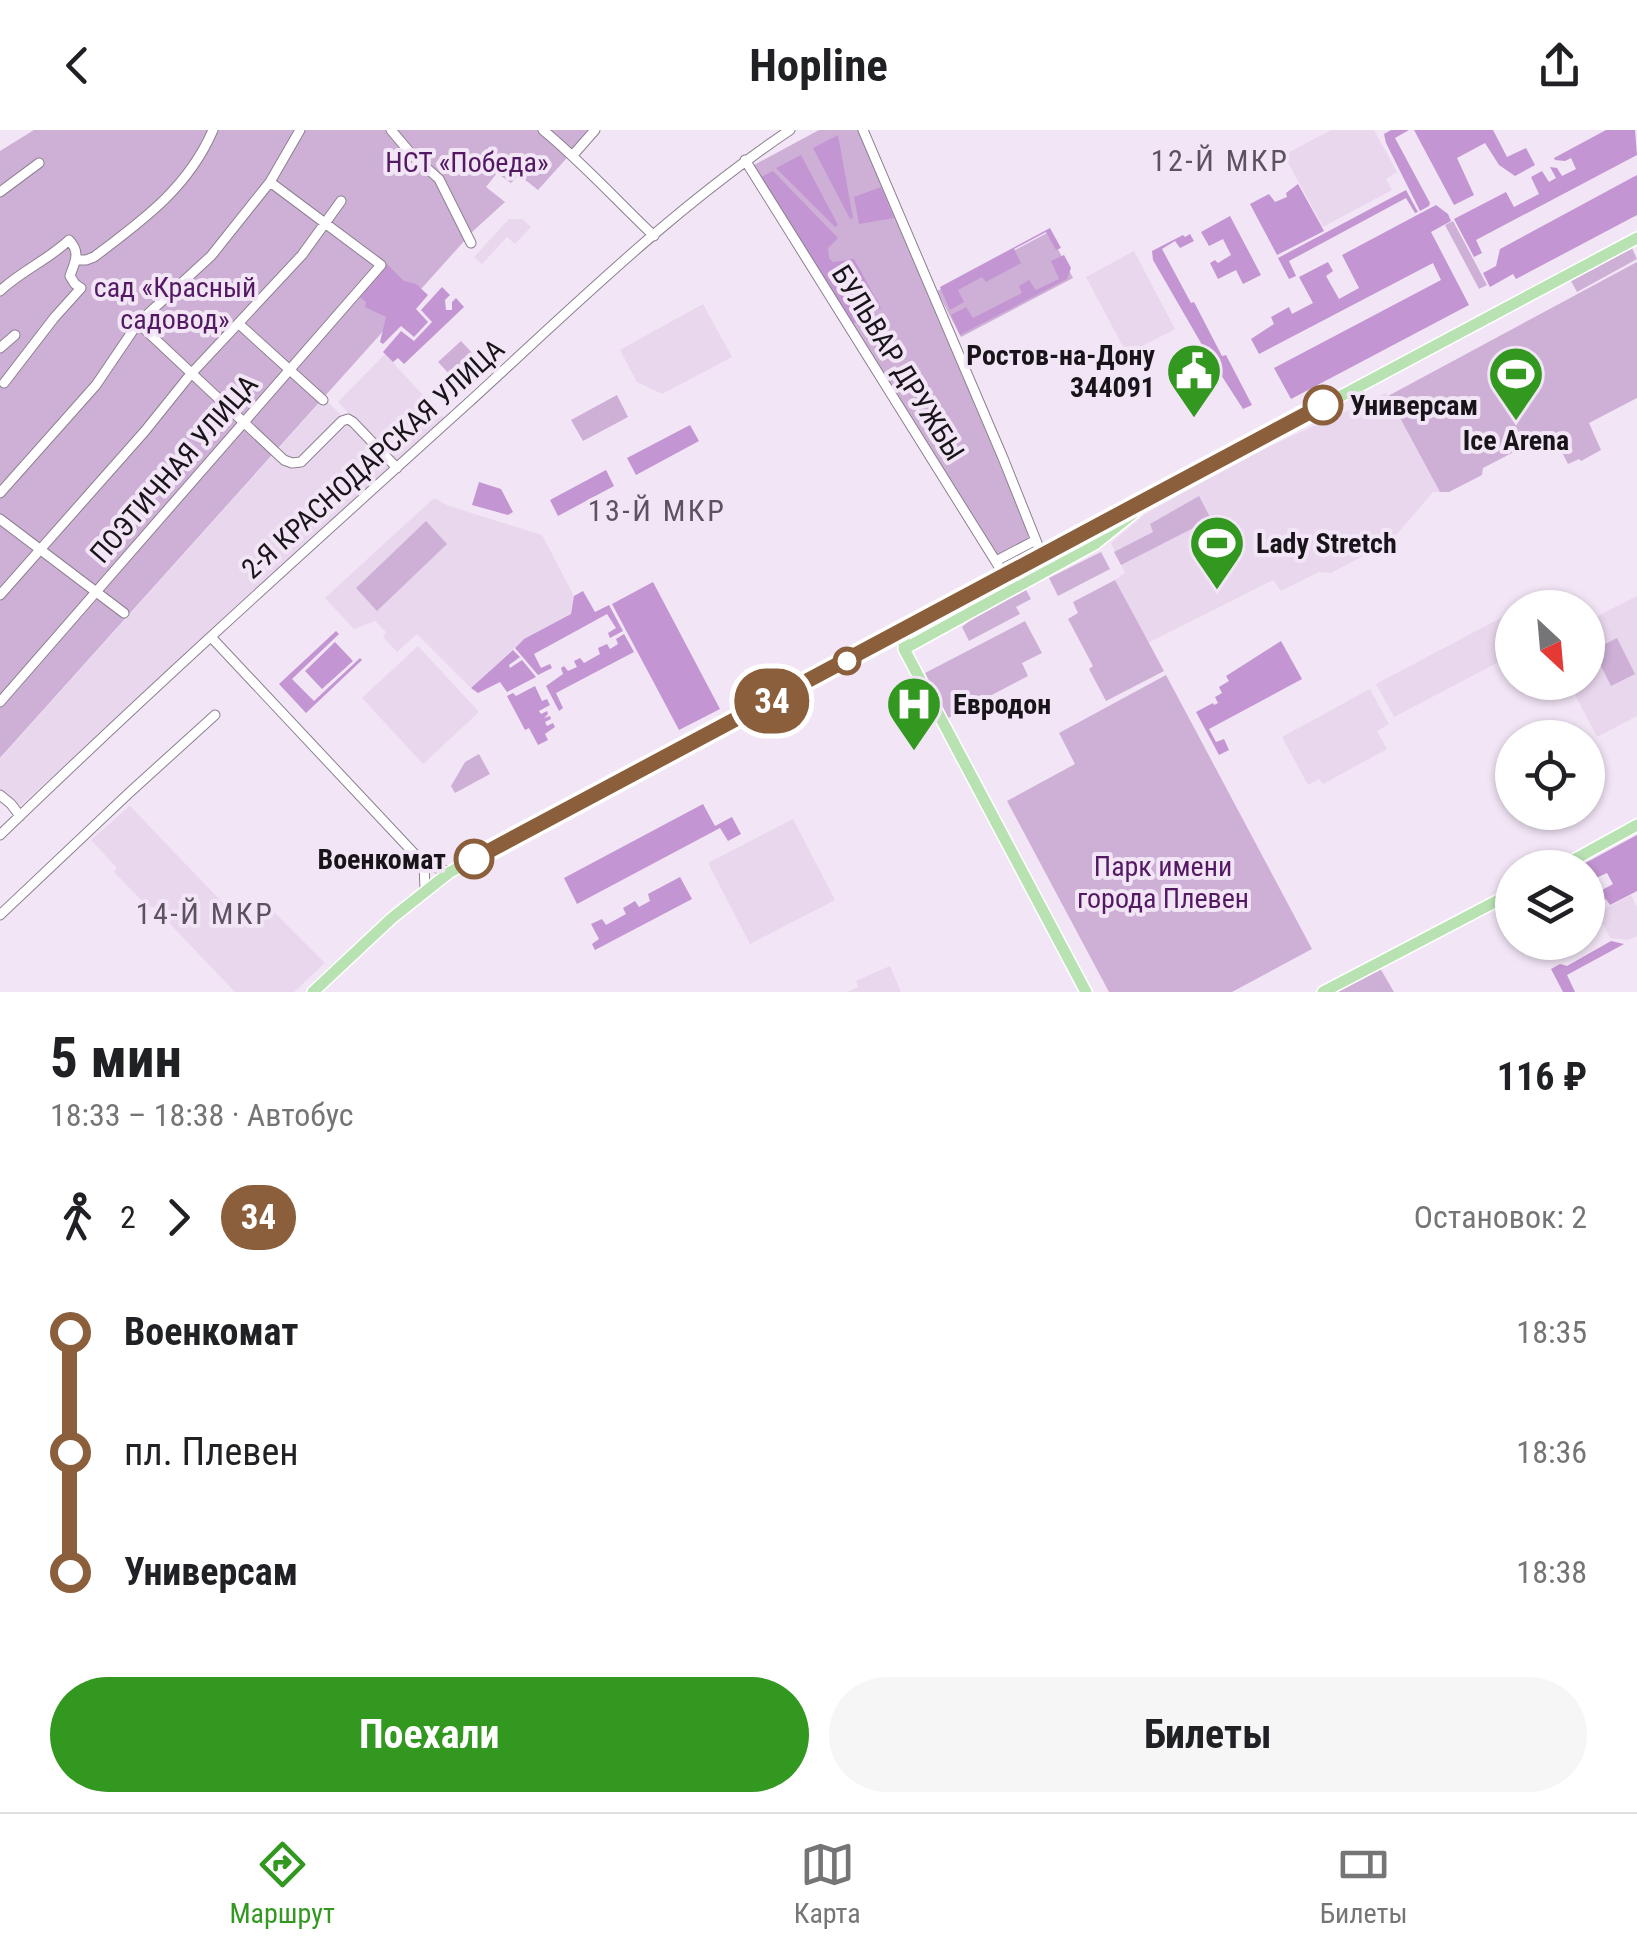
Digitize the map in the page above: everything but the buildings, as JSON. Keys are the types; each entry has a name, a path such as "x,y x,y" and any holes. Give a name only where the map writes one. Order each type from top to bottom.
{"main road":[{"path":"313,992 450,872 1637,238"},
{"path":"904,649 1095,544 1153,496"},
{"path":"905,630 904,649 1086,992"},
{"path":"886,641 904,649"},
{"path":"1592,850 1637,825"},
{"path":"1322,992 1495,902"}],"street":[{"path":"76,260 94,256 145,219 192,169 213,130"},
{"path":"0,493 96,386 138,324 210,256 270,182 300,130"},
{"path":"392,130 439,180 471,243"},
{"path":"543,130 654,236"},
{"path":"573,155 595,130"},
{"name":"2-Я КРАСНОДАРСКАЯ УЛИЦА","path":"0,835 211,636 654,236 746,162 793,130"},
{"name":"БУЛЬВАР ДРУЖБЫ","path":"863,130 1048,570"},
{"name":"БУЛЬВАР ДРУЖБЫ","path":"746,162 1013,589"},
{"path":"0,192 39,163"},
{"path":"270,182 326,224"},
{"path":"0,595 146,431 190,374 302,255 341,201"},
{"name":"ПОЭТИЧНАЯ УЛИЦА","path":"0,702 382,265 326,224"},
{"path":"0,291 70,240 76,248 78,256 70,276 81,288 4,382"},
{"path":"138,324 284,460 301,462 348,419 397,468"},
{"path":"239,324 324,400"},
{"path":"0,348 15,335"},
{"path":"0,518 124,612"},
{"path":"996,561 1036,540"},
{"path":"211,636 424,864 450,872"},
{"path":"0,916 128,792 215,715"},
{"path":"0,795 20,816"},
{"path":"424,864 426,890"}],"shaded area":[{"path":"1331,130 1374,130 1397,172 1386,179 1392,190 1323,227 1284,155"},
{"path":"1409,130 1395,138 1430,203 1420,211 1386,143 1384,134"},
{"path":"1414,130 1493,130 1507,157 1526,148 1535,165 1515,176 1499,165 1485,143 1457,158 1474,195 1454,205"},
{"path":"1606,130 1635,130 1637,155 1476,240 1482,253 1474,257 1454,219 1506,192 1514,207 1539,194 1531,177 1542,171 1549,182 1556,178 1550,167 1557,168 1562,176 1576,169 1571,158 1554,158"},
{"path":"838,135 853,218 850,219 813,148"},
{"path":"801,155 838,225 835,227 776,168"},
{"path":"773,171 838,238 828,248 829,258 833,262 854,259 881,308 876,311 871,304 861,309 864,318 851,325 759,178"},
{"path":"1637,175 1637,215 1516,279 1513,274 1490,287 1483,273 1496,266 1500,249"},
{"path":"1298,184 1324,231 1277,255 1250,204 1269,194 1275,202 1287,197 1286,193"},
{"path":"881,187 894,218 859,224 854,197"},
{"path":"1406,190 1418,212 1406,198 1289,261 1296,276 1289,279 1278,258"},
{"path":"1436,205 1451,221 1431,232 1469,305 1291,399 1274,368 1441,280 1433,263 1259,354 1251,339 1274,324 1271,317 1289,307 1292,314 1313,303 1299,277 1328,262 1333,271 1326,276 1339,299 1359,288 1342,255"},
{"path":"1230,216 1261,275 1243,284 1236,270 1218,279 1210,263 1231,255 1223,239 1209,246 1201,232"},
{"path":"509,219 522,219 531,227 515,244 507,237 482,264 474,257"},
{"path":"1050,228 1061,248 1056,250 1046,232 1014,249 1021,263 986,282 982,277 958,290 964,302 950,310 940,287"},
{"path":"1190,234 1194,241 1180,248 1175,241 1162,249 1252,405 1243,409 1153,260 1152,251"},
{"path":"1134,251 1175,329 1127,354 1086,277"},
{"path":"1064,255 1071,268 1067,279 960,335 951,315 966,307 973,318 1022,293 1019,286 1029,280 1036,290 1059,279 1051,261"},
{"path":"387,264 404,281 416,284 428,295 416,309 428,322 414,337 401,326 383,344 380,342 386,317 365,307 366,302 360,297"},
{"path":"442,287 450,295 445,300 446,310 452,310 456,298 464,307 404,364 398,358 393,362 383,352 401,331 414,341 432,322 421,310"},
{"path":"703,304 732,357 662,394 637,382 620,350"},
{"path":"385,354 444,418 396,463 338,402"},
{"path":"1386,393 1440,492 1433,492 1391,541 1331,573 1319,572 1281,591 1273,580 1148,643 1115,580 1125,573 1111,543 1145,514 1250,455"},
{"path":"324,398 393,467 20,806 0,791 0,759"},
{"path":"690,425 699,441 636,475 627,458"},
{"path":"606,470 614,486 558,516 550,500"},
{"path":"479,482 501,489 513,512 508,515 472,505"},
{"path":"434,498 542,535 574,596 571,614 524,639 471,688 417,634 397,652 375,621 354,629 325,598"},
{"path":"653,582 720,709 679,730 612,604"},
{"path":"583,591 595,612 609,605 623,631 610,638 608,633 616,628 607,614 534,654 541,668 550,664 552,668 538,675 515,648 524,639 571,614 574,596"},
{"path":"1637,596 1637,716 1605,733 1605,720 1588,720 1578,700 1605,700 1605,612"},
{"path":"1495,621 1495,664 1394,717 1376,684"},
{"path":"336,631 339,634 292,679 314,701 362,660 306,713 279,684"},
{"path":"624,634 634,652 556,693 563,708 559,711 546,686 563,674 561,668 564,666 568,671 577,667 574,661 580,658 584,663 600,654 598,648 607,644 610,649"},
{"path":"1281,641 1302,679 1209,729 1216,742 1224,739 1229,750 1219,755 1196,712 1218,703 1215,697 1222,693 1219,687 1229,681 1226,676"},
{"path":"335,642 353,661 322,689 305,671"},
{"path":"418,646 479,712 423,764 362,698"},
{"path":"513,650 520,657 510,668 522,660 536,677 507,692 500,682 478,693 471,688"},
{"path":"535,686 542,701 547,699 550,705 539,711 547,711 544,718 551,719 545,722 547,726 553,723 555,727 545,734 548,740 538,745 507,696 516,696"},
{"path":"1370,689 1389,724 1377,731 1387,749 1323,784 1319,779 1308,785 1282,737"},
{"path":"703,804 715,826 732,817 741,834 728,841 720,828 577,904 564,878"},
{"path":"130,806 243,924 266,904 325,963 294,992 235,992 154,907 147,906 114,872 117,868 91,840"},
{"path":"793,819 835,900 750,944 708,863"},
{"path":"1637,835 1637,891 1610,905 1605,900 1605,888 1613,884 1605,874 1605,852"},
{"path":"680,877 692,899 595,950 592,944 599,939 591,924 602,919 606,925 626,914 623,908 635,901 639,907 650,901 648,894"},
{"path":"1631,895 1637,907 1637,936 1628,940 1610,938 1605,928 1605,909"},
{"path":"1611,941 1624,944 1605,954 1605,944"},
{"path":"1578,960 1595,960 1567,975 1575,992 1563,992 1551,969 1560,964 1567,966"},
{"path":"890,966 901,992 847,992 858,987 856,981"}],"green space":[{"name":"сад «Красный садовод»","path":"34,130 389,130 438,181 466,239 0,758 0,151"},
{"name":"НСТ «Победа»","path":"394,130 592,130 538,190 519,175 511,183 497,173 486,187 505,202 471,233 440,178"},
{"path":"819,130 858,130 1029,533 1028,539 997,556 752,166"},
{"path":"1453,221 1487,285 1479,289 1445,225"},
{"path":"1049,232 1073,278 961,337 937,291"},
{"path":"1632,248 1637,259 1577,292 1571,281"},
{"path":"1637,262 1637,398 1589,423 1601,450 1568,464 1555,439 1545,436 1483,468 1482,475 1449,492 1440,492 1388,396"},
{"path":"461,341 475,356 452,377 438,362"},
{"path":"617,395 628,417 583,441 571,420"},
{"path":"1199,496 1211,519 1121,565 1114,552 1153,532 1150,524"},
{"path":"426,521 447,544 377,611 356,588"},
{"path":"1101,552 1110,569 1058,596 1049,578"},
{"path":"1115,580 1164,671 1106,701 1068,619 1078,613 1073,602"},
{"path":"1026,590 1031,599 1016,607 1020,614 969,641 962,627"},
{"path":"1025,621 1042,653 1022,663 1028,676 948,718 925,673"},
{"path":"1617,638 1635,674 1611,686 1605,674 1605,644"},
{"name":"Парк имени города Плевен","path":"1166,675 1312,949 1232,992 1109,992 1007,801 1075,764 1059,733"},
{"path":"479,754 490,774 455,793 451,786 465,762"},
{"path":"1380,968 1394,992 1336,992"}],"bus line":[{"name":"34","path":"474,859 1323,405"}],"place":[{"name":"Универсам","path":"1323,405"},
{"name":"Ростов-на-Дону 344091","path":"1194,420"},
{"name":"Ice Arena","path":"1516,423"},
{"name":"Lady Stretch","path":"1217,592"},
{"name":"Евродон","path":"914,753"},
{"name":"Военкомат","path":"474,859"}],"district":[{"name":"12-Й МКР","path":"1220,160"},
{"name":"13-Й МКР","path":"657,510"},
{"name":"14-Й МКР","path":"205,913"}]}
